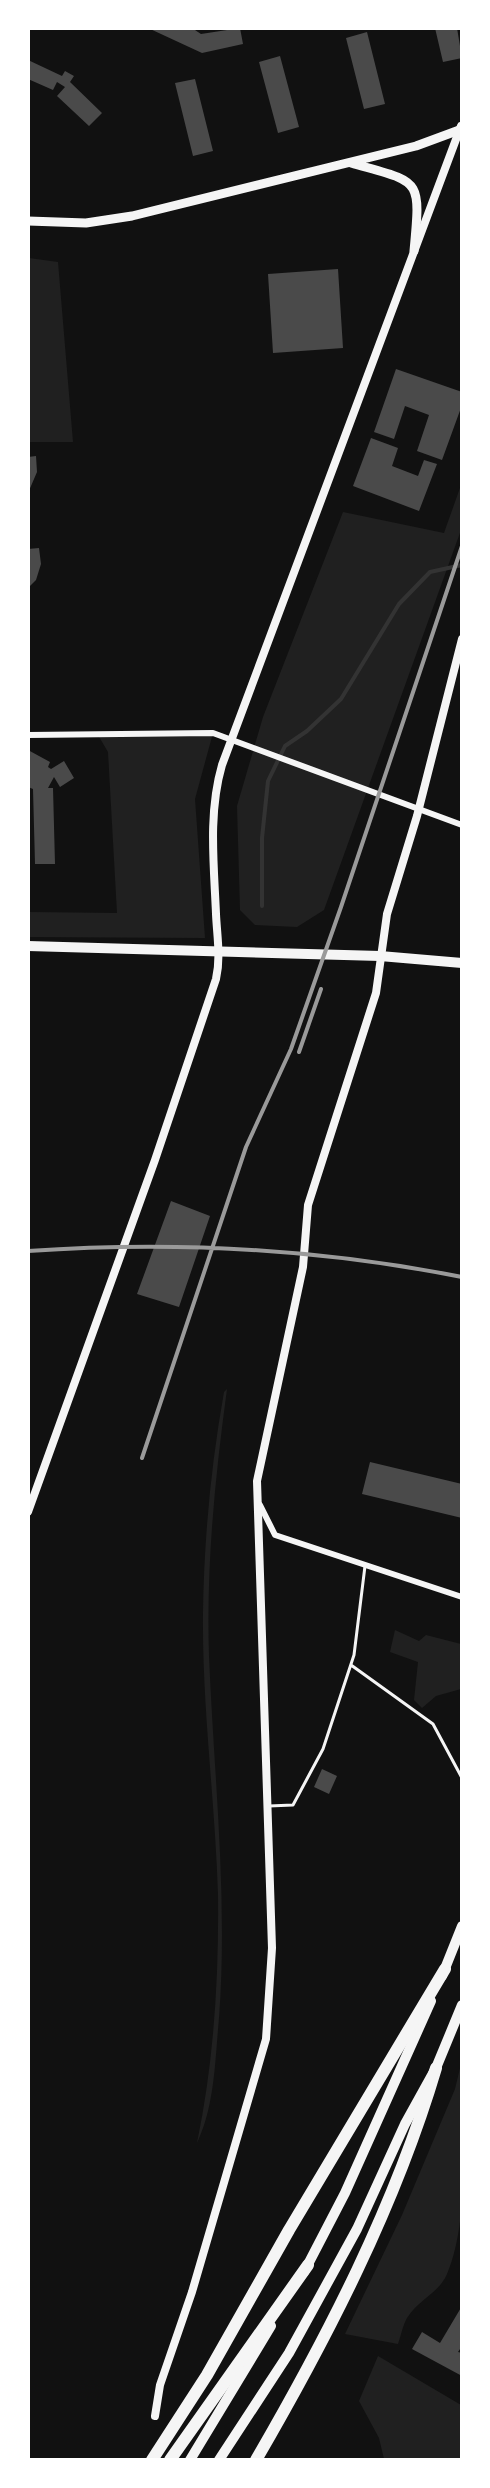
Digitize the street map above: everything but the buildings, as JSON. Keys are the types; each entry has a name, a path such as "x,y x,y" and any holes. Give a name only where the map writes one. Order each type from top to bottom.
{"highway":[{"path":"152,2460 207,2375 290,2230 446,1969"},
{"path":"256,2460 318,2349 374,2236 417,2131 436,2068"},
{"path":"170,2460 308,2265"}],"main road":[{"path":"28,221 86,223 132,216 416,146 461,128"},
{"path":"348,162 402,178 414,189 418,205 414,251"},
{"path":"28,946 380,956 462,963"},
{"path":"190,2460 308,2265 345,2193 446,1969 462,1926"},
{"path":"219,2460 289,2353 316,2306 357,2229 405,2124 436,2068 462,2005"}],"street":[{"path":"28,1512 155,1160 216,979 219,950 214,800 230,739 461,128"},
{"path":"156,2416 160,2385 192,2292 266,2038 272,1948 257,1481 303,1267 308,1205 376,993 387,914 419,807 462,639"},
{"path":"28,735 213,733 419,807 462,825"},
{"path":"257,1481 261,1511 275,1535 462,1597"}],"lane":[{"path":"269,1806 289,1807 297,1800 323,1749 358,1638 365,1566"},
{"path":"351,1665 433,1724 462,1779"}],"shaded area":[{"path":"29,258 58,262 73,442 29,442"},
{"path":"461,485 461,530 324,910 297,927 255,925 240,910 237,806 263,717 343,512 444,533"},
{"path":"213,733 195,799 205,938 29,937 28,912 117,913 108,752 98,735"},
{"path":"227,1389 212,1522 208,1622 221,1883 221,1973 211,2098 197,2143 211,2050 218,1925 216,1859 204,1683 204,1585 212,1474 219,1419 224,1392"},
{"path":"395,1630 419,1641 426,1635 461,1644 461,1689 436,1696 422,1708 414,1700 418,1662 390,1652"},
{"path":"461,2064 462,2199 455,2251 447,2274 439,2286 407,2318 398,2344 345,2334 402,2215 455,2089"},
{"path":"378,2356 461,2405 461,2459 384,2459 379,2438 359,2401"}],"waterway":[{"path":"262,906 262,838 268,781 285,746 307,731 341,699 399,604 430,572 462,565"}],"railway":[{"path":"142,1458 246,1147 291,1049 341,907 462,546"},
{"path":"299,1052 321,989"},
{"path":"28,1251 137,1247 246,1250 355,1260 462,1277"}]}
